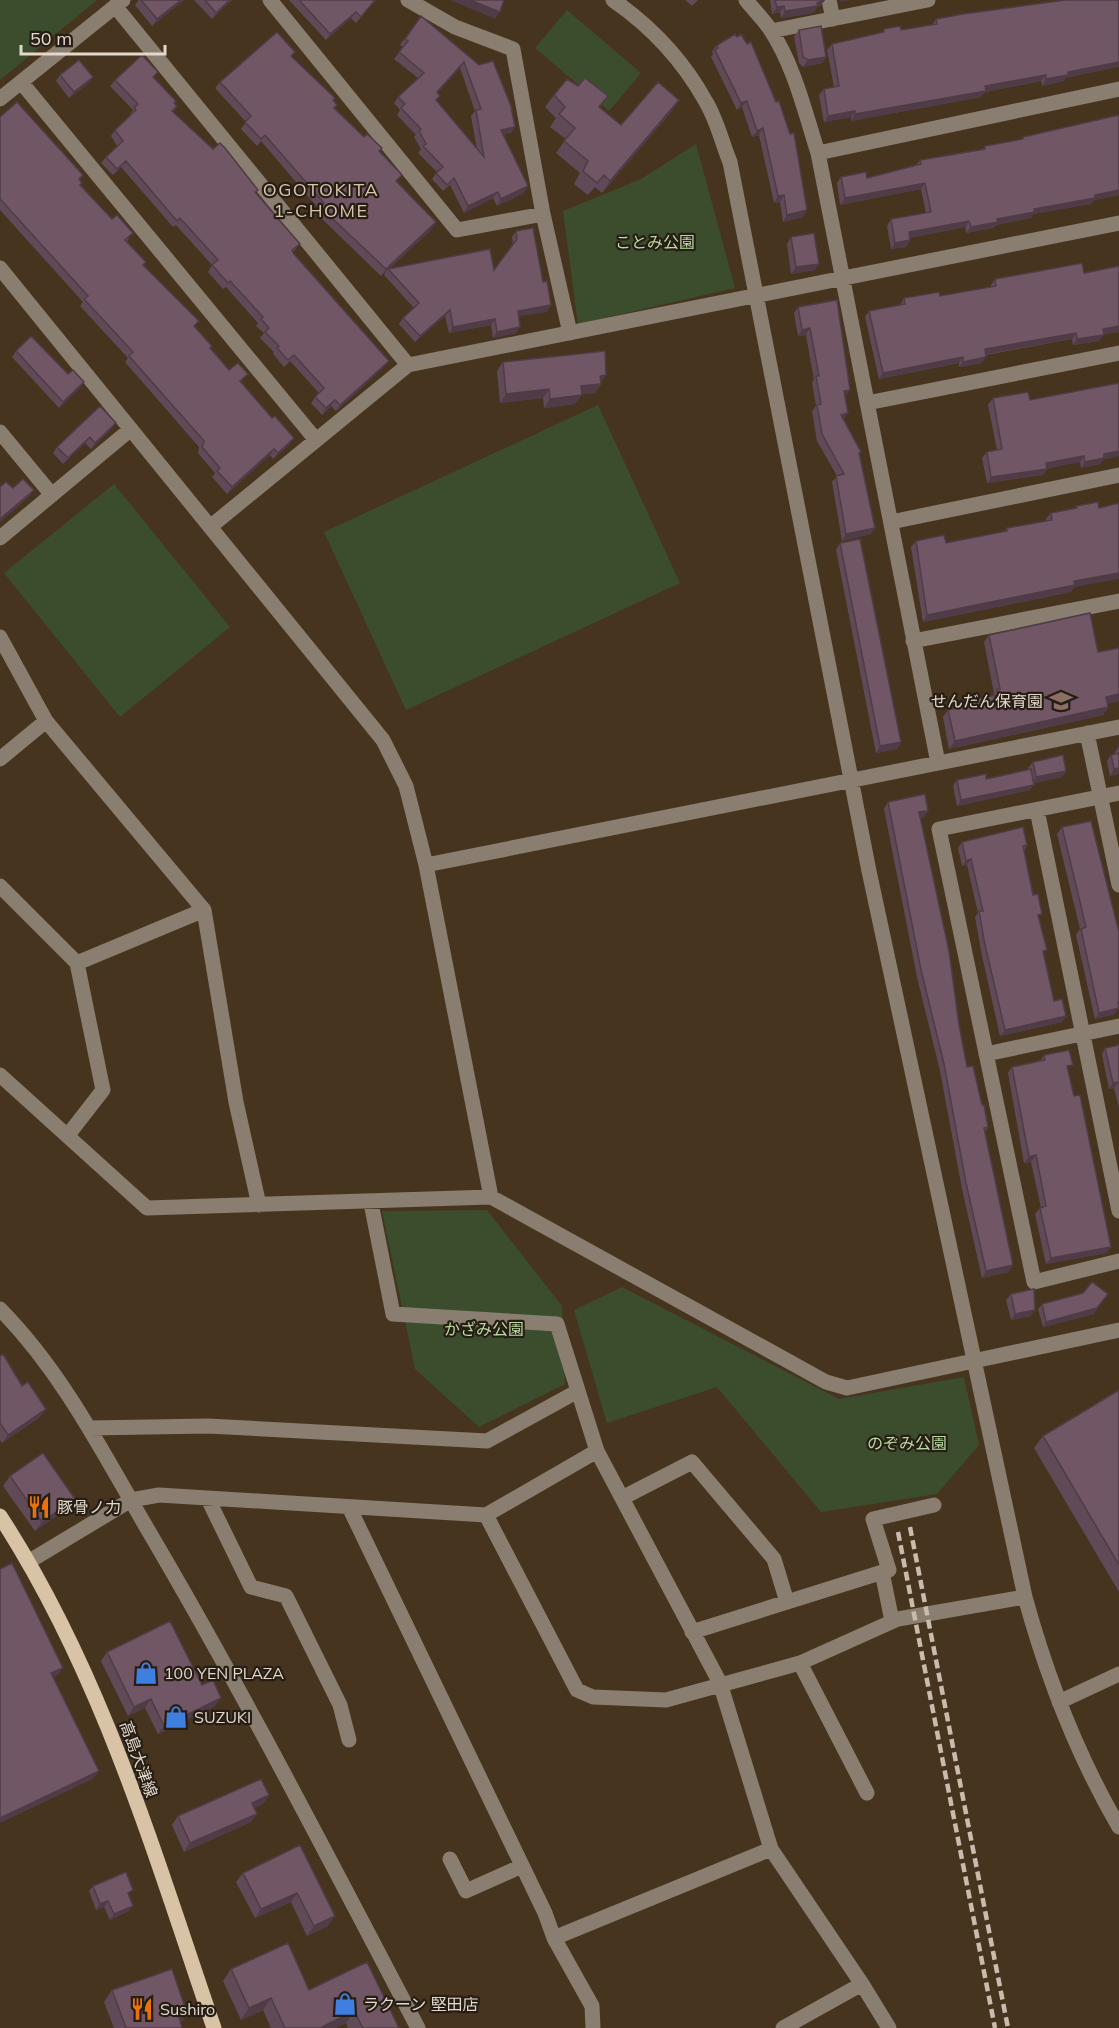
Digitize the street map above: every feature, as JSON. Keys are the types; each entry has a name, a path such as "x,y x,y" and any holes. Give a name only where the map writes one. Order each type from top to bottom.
{"main road":[{"name":"高島大津線","path":"0,1516 28,1562 82,1666 117,1745 214,2028"}],"street":[{"path":"270,0 458,230 543,214"},
{"path":"408,0 455,27 513,49 543,214 570,333"},
{"path":"613,0 632,13 670,48 707,103 730,162 852,780 1025,1597 1059,1702 1075,1742 1119,1827"},
{"path":"746,0 771,31 801,97 818,153 938,763"},
{"path":"829,0 833,19"},
{"path":"771,31 928,0"},
{"path":"0,99 119,3 408,365"},
{"path":"21,81 316,440"},
{"path":"818,153 1119,89"},
{"path":"210,527 408,365 1119,223"},
{"path":"0,268 384,740 406,786 426,865 491,1197"},
{"path":"867,403 1119,353"},
{"path":"0,538 131,429"},
{"path":"0,432 52,495"},
{"path":"891,522 1119,475"},
{"path":"914,640 1119,601"},
{"path":"0,637 46,721 204,910 236,1102 259,1205"},
{"path":"0,759 46,721"},
{"path":"426,865 1119,727"},
{"path":"1087,733 1119,885"},
{"path":"1119,794 939,830 1034,1282 1119,1261"},
{"path":"1037,810 1119,1211"},
{"path":"0,886 77,963 103,1090 68,1135"},
{"path":"77,963 204,910"},
{"path":"986,1054 1119,1026"},
{"path":"0,1075 147,1208 371,1203 491,1197 826,1382 847,1388 975,1363 1119,1330"},
{"path":"371,1203 393,1314 557,1323 597,1451 720,1683 771,1849 889,2028"},
{"path":"0,1309 21,1330 75,1403 208,1630 418,2028"},
{"path":"89,1428 208,1426 487,1441 578,1391"},
{"path":"28,1562 131,1500 159,1495 486,1515 597,1451"},
{"path":"622,1498 692,1462 774,1559 787,1602"},
{"path":"208,1499 251,1587 286,1596 340,1706 349,1740"},
{"path":"692,1632 889,1570 873,1519 934,1505"},
{"path":"349,1507 522,1866 554,1938 592,2006 593,2028"},
{"path":"486,1515 577,1690 593,1697 666,1700 720,1683 800,1663 895,1620 1025,1597"},
{"path":"882,1572 895,1620"},
{"path":"800,1663 867,1793"},
{"path":"1059,1702 1119,1674"},
{"path":"554,1938 771,1849"},
{"path":"450,1859 466,1891 522,1866"},
{"path":"783,2028 862,1984"}],"green space":[{"path":"0,0 97,0 0,80"},
{"path":"567,10 641,73 609,111 535,48"},
{"name":"ことみ公園","path":"696,144 735,288 578,324 563,211 641,179"},
{"path":"598,405 680,583 406,710 324,532"},
{"path":"114,484 230,627 120,717 4,573"},
{"name":"かざみ公園","path":"487,1210 562,1306 565,1384 479,1427 415,1369 382,1211"},
{"name":"のぞみ公園","path":"622,1287 839,1399 964,1377 979,1445 937,1494 821,1512 717,1387 607,1423 574,1310"}],"building":[{"path":"141,0 181,0 157,19"},
{"path":"205,0 230,0 216,13"},
{"path":"299,0 375,0 361,17 356,12 330,34"},
{"path":"470,0 504,0 500,12"},
{"path":"775,0 824,0 817,3 818,6 785,11 784,6 777,7"},
{"path":"1065,0 1119,0 1119,62 1068,72 1068,75 1046,79 1046,75 985,86 986,91 855,114 855,111 828,116 824,89 839,86 832,44 884,32 884,29 900,26 901,30 937,24 936,19"},
{"path":"421,16 479,65 493,61 511,106 515,127 501,130 528,186 501,199 498,192 468,206 454,178 447,185 436,173 443,167 423,146 426,144 419,131 421,129 401,108 405,104 398,97 424,73 399,52 408,41 405,39","holes":["464,62 481,109 476,110 484,157 436,100 440,96 437,92"]},
{"path":"821,26 826,57 808,60 803,57 799,30"},
{"path":"277,32 295,52 291,56 335,98 333,100 337,105 334,108 364,137 367,134 382,148 379,151 402,175 396,181 436,222 386,269 320,207 324,203 265,135 261,139 245,122 251,116 220,82"},
{"path":"735,34 737,37 741,34 747,44 751,42 776,102 779,101 790,134 794,133 807,210 787,215 784,195 778,196 763,128 757,131 747,101 741,103 715,50 718,48 716,46"},
{"path":"142,55 158,72 153,77 176,101 174,103 177,106 172,111 213,149 220,143 225,148 258,190 255,192 300,244 292,250 294,254 389,361 340,405 335,400 326,408 315,397 324,388 294,355 288,360 277,348 279,346 265,332 269,328 261,319 263,317 212,265 218,260 180,218 177,221 126,161 117,169 106,157 123,141 115,130 136,110 134,108 138,104 115,80"},
{"path":"79,60 93,77 74,92 60,75"},
{"path":"585,78 608,96 599,107 621,125 658,82 679,100 610,181 604,175 597,183 583,171 588,161 564,141 575,128 559,114 565,107 554,95 567,79 578,86"},
{"path":"17,102 83,175 79,179 82,183 80,185 112,219 117,215 133,233 125,240 146,262 143,265 199,321 194,326 212,346 210,348 229,370 238,363 248,374 240,381 272,418 275,416 294,438 278,453 274,449 232,487 217,471 220,468 202,447 204,441 129,356 133,352 84,299 88,296 0,199 0,117"},
{"path":"1119,115 1119,190 1095,195 1095,198 1034,209 1035,212 997,219 998,222 971,227 969,221 909,232 910,240 895,243 891,219 931,212 925,183 845,198 841,177 866,172 867,178 921,164 920,160 985,149 985,146"},
{"path":"533,228 543,282 547,281 551,305 518,311 520,327 497,332 495,319 453,327 450,310 420,336 403,318 419,303 388,269 490,249 494,270 517,239 516,231"},
{"path":"814,233 819,264 796,267 791,237"},
{"path":"1082,263 1084,273 1119,266 1119,326 1103,329 1104,335 1077,339 1076,333 985,349 986,357 963,362 963,357 883,373 869,311 905,304 904,298 939,292 940,296 996,286 995,279"},
{"path":"837,300 850,390 844,391 848,413 841,415 861,452 859,453 875,528 846,534 836,476 844,474 822,434 817,405 821,404 816,376 819,376 810,328 802,330 798,307"},
{"path":"31,336 68,374 73,370 84,382 63,402 16,351"},
{"path":"605,351 606,375 600,376 601,384 581,386 582,395 550,399 549,389 506,394 503,362"},
{"path":"1119,383 1119,451 1104,454 1104,458 1085,462 1084,456 1046,463 1047,469 991,477 987,452 1002,449 993,398 1028,392 1030,400"},
{"path":"100,406 116,423 95,443 90,437 68,458 57,447"},
{"path":"23,479 34,490 0,519 0,487 6,482 13,488"},
{"path":"1098,502 1099,508 1119,503 1119,573 1074,581 1075,585 927,615 916,541 944,535 946,543 1007,531 1007,528 1052,520 1051,513"},
{"path":"860,539 901,742 880,746 840,543"},
{"path":"1090,613 1098,652 1119,648 1119,694 1106,697 1108,707 955,741 948,710 965,706 964,701 998,695 997,689 1000,689 989,635"},
{"path":"1119,753 1119,768 1114,769 1111,755"},
{"path":"1063,755 1066,771 1036,777 1033,762"},
{"path":"1031,769 1034,785 961,800 957,780 986,774 986,779"},
{"path":"925,794 928,811 919,812 949,951 967,1067 973,1066 982,1105 984,1105 988,1127 984,1128 1013,1265 986,1271 966,1183 944,1064 921,970 888,802"},
{"path":"1091,821 1119,932 1119,1008 1099,1013 1081,929 1086,927 1062,827"},
{"path":"1023,827 1027,845 1023,846 1033,895 1038,894 1042,914 1038,915 1047,950 1043,951 1054,1001 1062,999 1066,1016 1005,1030 985,945 979,911 983,911 971,859 966,861 962,842"},
{"path":"1119,1045 1119,1085 1118,1082 1113,1083 1105,1048"},
{"path":"1069,1050 1073,1065 1067,1066 1074,1096 1080,1095 1111,1247 1051,1258 1040,1208 1046,1206 1036,1155 1029,1157 1012,1067 1045,1060 1044,1055"},
{"path":"1092,1282 1108,1294 1097,1308 1046,1322 1042,1304 1083,1293"},
{"path":"1034,1289 1035,1310 1015,1314 1011,1294"},
{"path":"3,1354 22,1386 28,1382 46,1409 8,1435 0,1423 0,1356"},
{"path":"1119,1390 1119,1565 1043,1436"},
{"path":"43,1453 75,1499 42,1522 10,1476"},
{"path":"12,1563 63,1668 51,1673 99,1771 0,1818 0,1569"},
{"path":"170,1621 202,1685 213,1680 221,1698 164,1726 151,1699 134,1707 107,1652"},
{"path":"261,1779 269,1795 252,1803 257,1814 190,1843 178,1816"},
{"path":"300,1845 335,1916 314,1926 297,1893 261,1909 243,1873"},
{"path":"126,1872 133,1890 128,1893 133,1906 114,1914 108,1901 100,1904 93,1886"},
{"path":"288,1943 309,1990 367,1962 399,2028 363,2028 354,2011 320,2028 285,2028 271,1998 249,2008 231,1969"},
{"path":"172,1969 187,2013 179,2016 182,2028 126,2028 112,1990"}],"railway":[{"path":"910,1527 1008,2028"},
{"path":"898,1532 995,2028"}],"place":[{"name":"せんだん保育園","path":"1061,701"},
{"name":"豚骨ノ力","path":"39,1507"},
{"name":"100 YEN PLAZA","path":"146,1673"},
{"name":"SUZUKI","path":"176,1717"},
{"name":"ラクーン 堅田店","path":"345,2004"},
{"name":"Sushiro","path":"142,2009"}],"district":[{"name":"OGOTOKITA 1-CHOME","path":"321,199"}]}
